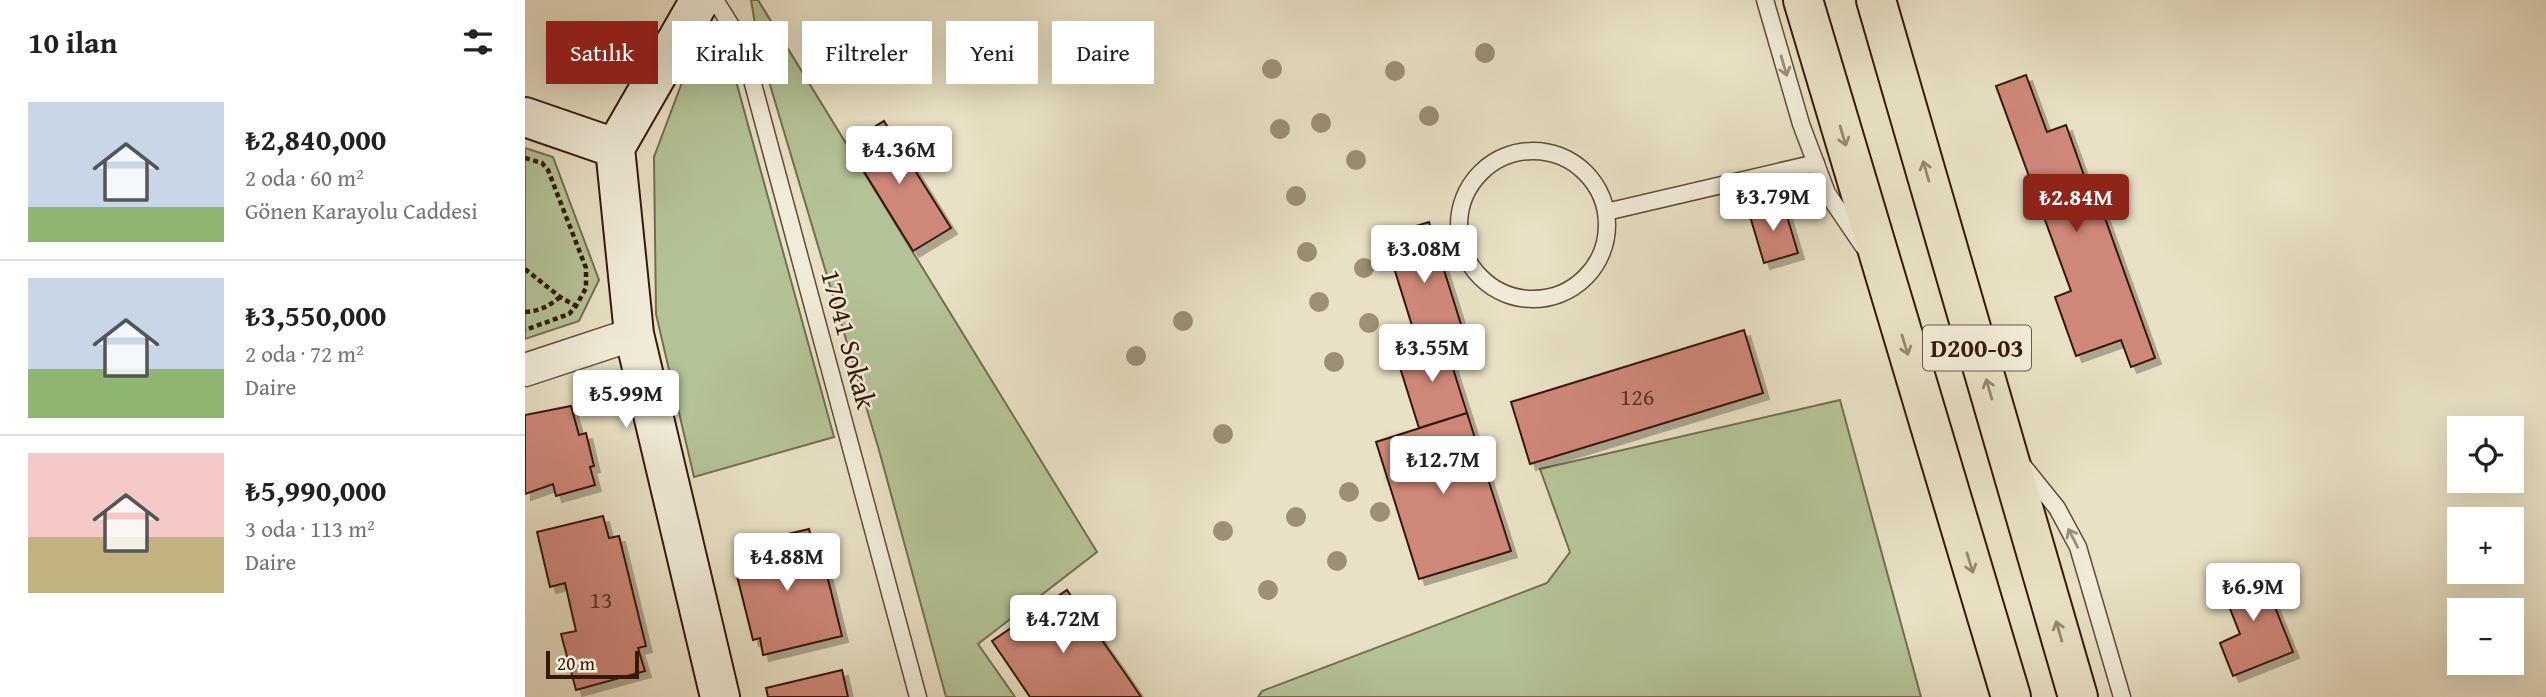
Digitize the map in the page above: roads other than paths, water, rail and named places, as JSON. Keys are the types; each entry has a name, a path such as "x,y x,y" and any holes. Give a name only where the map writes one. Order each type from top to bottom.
{"highway":[{"name":"D200-03","path":"1803,0 2011,697"},
{"name":"D200-03","path":"1876,0 2078,697"}],"main road":[{"path":"700,0 615,148 634,334 720,697"},
{"path":"525,117 615,148"}],"street":[{"path":"525,370 634,334"}],"lane":[{"name":"17041 Sokak","path":"715,0 742,43 918,697"},
{"path":"1765,0 1801,124 1827,193 1885,280"},
{"path":"1540,151 1563,158 1583,170 1598,189 1606,212 1606,238 1598,261 1582,281 1561,294 1536,299 1511,296 1489,285 1471,266 1461,244 1459,220 1464,197 1477,177 1495,161 1517,152 1540,151"},
{"path":"1606,212 1816,163"},
{"path":"2005,444 2057,508 2078,547 2122,697"}]}
